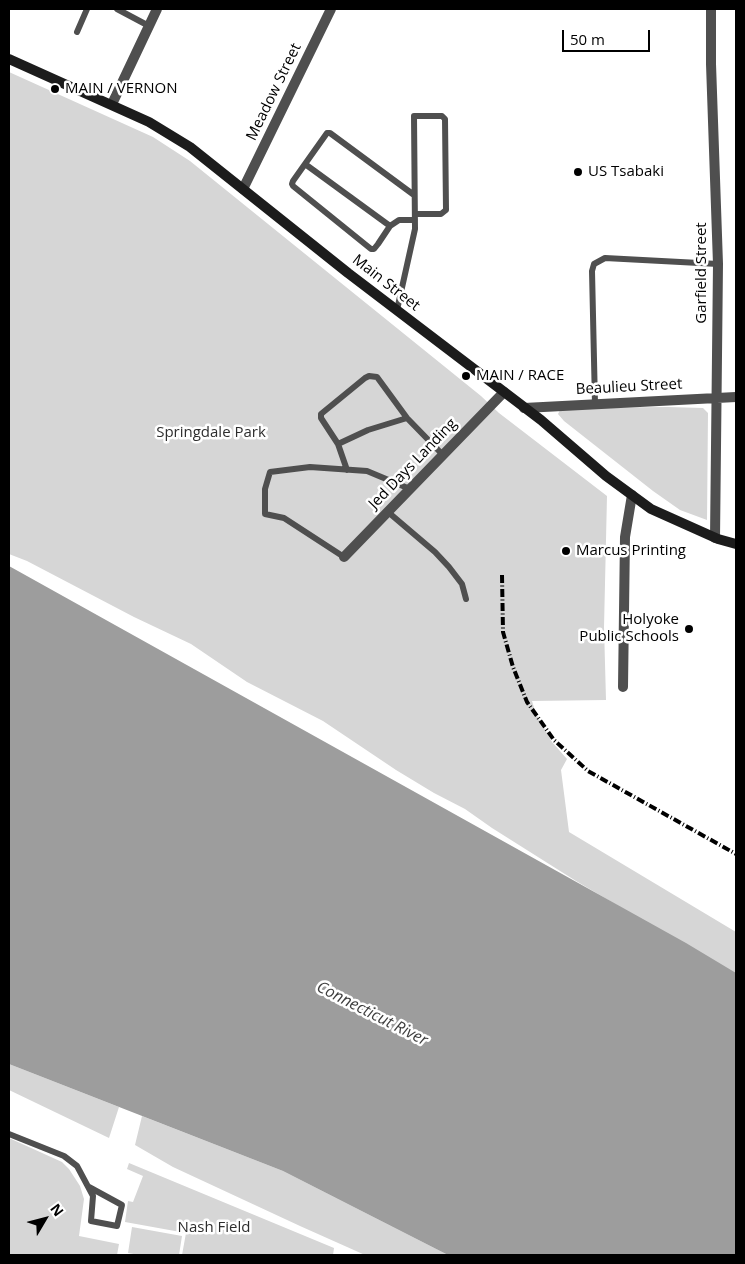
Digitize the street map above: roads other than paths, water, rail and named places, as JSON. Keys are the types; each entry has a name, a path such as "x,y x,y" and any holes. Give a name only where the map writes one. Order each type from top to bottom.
{"main road":[{"name":"Main Street","path":"9,58 149,122 190,147 504,392 606,476 651,509 715,538 736,544"}],"street":[{"path":"112,104 157,9"},
{"name":"Meadow Street","path":"243,188 331,9"},
{"name":"Garfield Street","path":"711,9 711,74 718,264 715,538"},
{"name":"Jed Days Landing","path":"344,557 504,392"},
{"name":"Beaulieu Street","path":"524,408 736,397"},
{"path":"623,687 625,537 632,495"}],"lane":[{"path":"76,32 87,9"},
{"path":"116,9 149,26"},
{"path":"397,310 415,229 415,217 414,196 414,116 442,116 445,119 446,210 441,214 415,217 399,220 390,226 374,249 292,184 327,133 330,133 414,196"},
{"path":"305,164 390,226"},
{"path":"595,404 592,271 594,264 605,258 718,264"},
{"path":"347,470 338,444 321,418 321,414 369,376 377,377 408,418 442,454"},
{"path":"338,444 375,428 408,418"},
{"path":"344,557 284,518 265,514 265,489 270,472 310,467 367,471 410,489"},
{"path":"388,512 435,552 449,567 462,584 466,599"},
{"path":"9,1134 64,1156 77,1166 89,1187 94,1201 91,1221 117,1226 122,1204 89,1187"}],"water":[{"name":"Connecticut River","path":"9,566 686,943 736,973 736,1255 448,1255 283,1171 9,1064"}],"railway":[{"path":"502,575 503,632 513,667 527,702 554,740 588,771 736,854"}],"place":[{"name":"MAIN / VERNON","path":"55,89"},
{"name":"US Tsabaki","path":"578,172"},
{"name":"MAIN / RACE","path":"466,376"},
{"name":"Marcus Printing","path":"566,551"},
{"name":"Holyoke Public Schools","path":"689,629"}],"park label":[{"name":"Springdale Park","path":"211,433"},
{"name":"Nash Field","path":"214,1228"}]}
